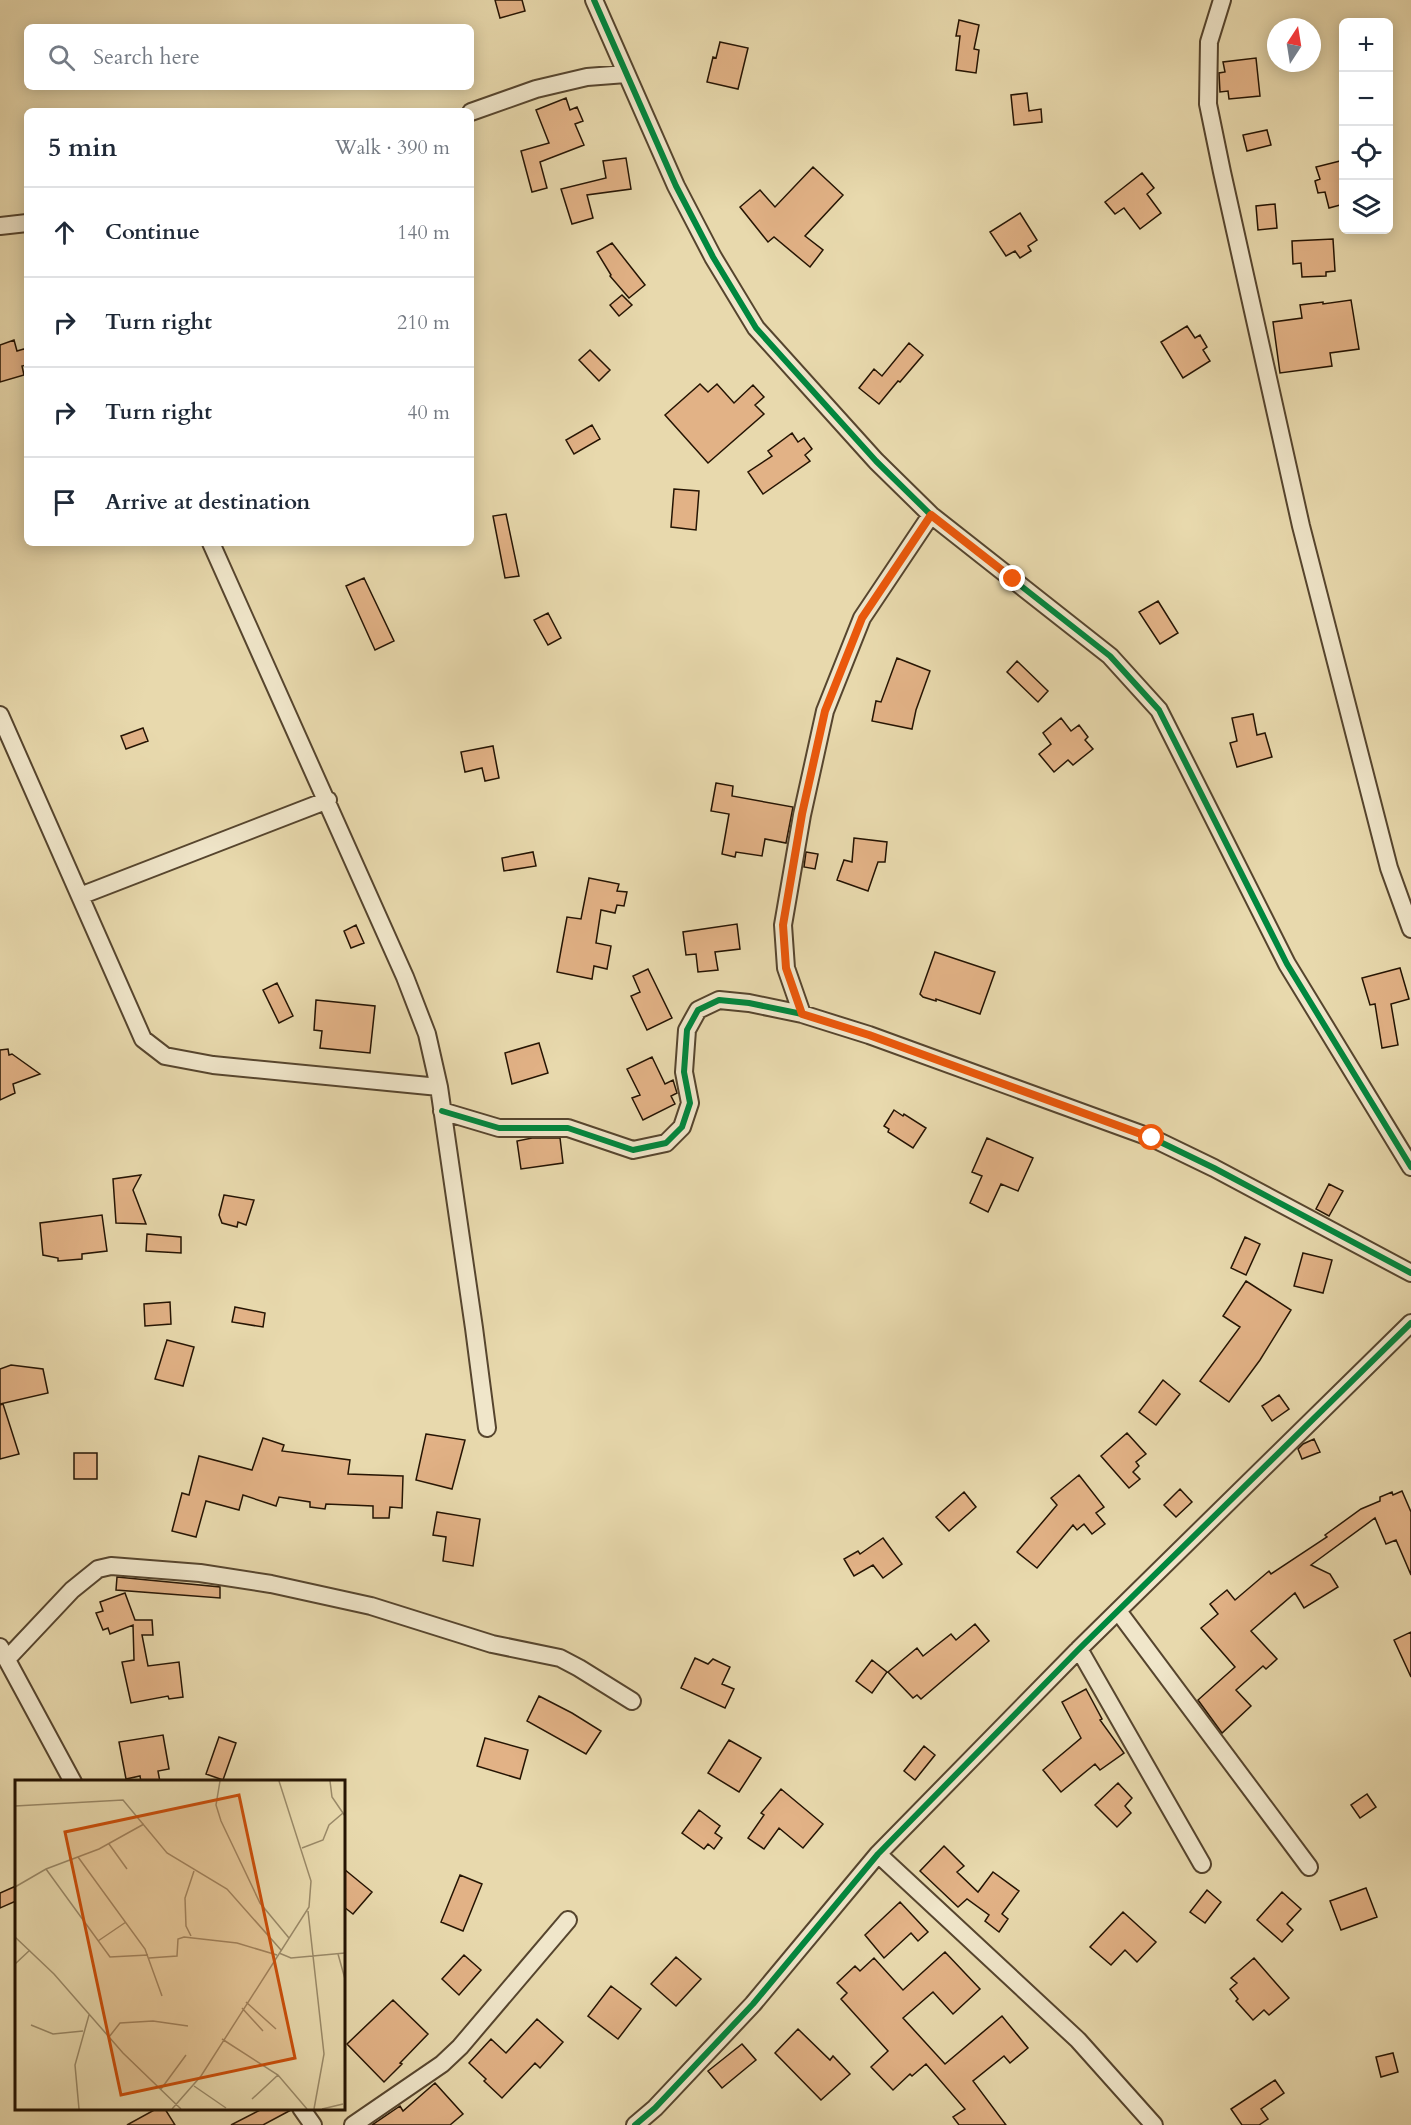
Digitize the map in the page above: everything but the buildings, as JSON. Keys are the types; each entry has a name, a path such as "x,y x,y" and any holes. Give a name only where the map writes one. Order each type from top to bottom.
{"street":[{"path":"594,0 676,186 713,257 756,328 876,461 931,515 1110,656 1159,710 1287,964 1411,1167"},
{"path":"1222,0 1209,42 1208,104 1217,149 1301,526 1389,868 1411,929"},
{"path":"474,111 536,89 587,77 626,74"},
{"path":"0,226 24,223"},
{"path":"802,1014 786,968 783,925 802,814 825,711 862,618 931,515"},
{"path":"212,546 328,800 405,977 427,1034 439,1087 487,1428"},
{"path":"0,715 143,1039 165,1056 213,1065 439,1087"},
{"path":"80,896 328,800"},
{"path":"442,1111 498,1128 568,1128 633,1150 666,1143 682,1127 690,1103 684,1072 687,1030 698,1010 719,1000 749,1003 802,1014 869,1035 1152,1138 1214,1168 1411,1273"},
{"path":"635,2125 655,2108 753,2004 878,1854 1079,1649 1411,1323"},
{"path":"72,1780 3,1653 98,1569 111,1566 200,1573 271,1584 371,1606 492,1644 560,1658 632,1701"},
{"path":"1118,1611 1309,1867"},
{"path":"1079,1649 1202,1864"},
{"path":"878,1854 1078,2040 1154,2125"},
{"path":"353,2125 442,2064 460,2047 568,1920"},
{"path":"302,2110 313,2125"}],"cycle path":[{"path":"594,0 676,186 713,257 756,328 876,461 931,515 1110,656 1159,710 1287,964 1411,1167"},
{"path":"442,1111 499,1128 568,1128 633,1150 666,1143 682,1127 690,1103 684,1072 687,1030 698,1010 719,1000 749,1003 802,1014 869,1035 1152,1138 1214,1168 1411,1273"},
{"path":"635,2125 655,2108 753,2004 878,1854 1079,1649 1411,1323"}],"route":[{"path":"1013,579 931,515 862,618 825,711 802,814 783,925 786,968 802,1014 940,1060 1024,1093 1152,1138"}]}
